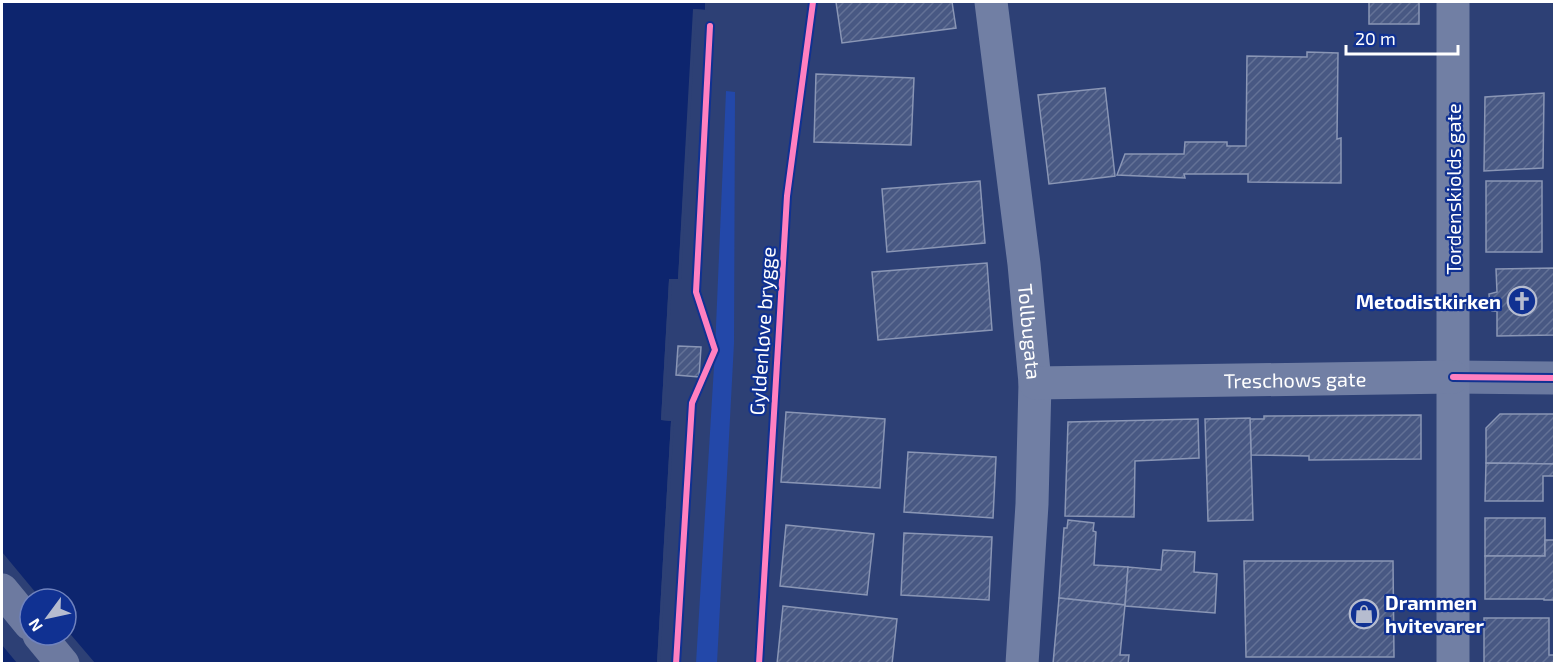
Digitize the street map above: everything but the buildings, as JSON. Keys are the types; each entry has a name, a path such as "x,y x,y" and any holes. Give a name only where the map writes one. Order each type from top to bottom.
{"highway":[{"path":"2,590 18,609"},
{"path":"49,647 63,663"}],"main road":[{"name":"Tollbugata","path":"991,2 1024,264 1035,383 1032,504 1022,663"},
{"name":"Tordenskiolds gate","path":"1453,2 1453,663"},
{"name":"Treschows gate","path":"1035,383 1453,377"}],"street":[{"name":"Treschows gate","path":"1453,377 1554,378"}],"shaded area":[{"path":"2,2 705,2 705,10 694,9 678,280 669,280 661,420 671,421 657,663 2,663"},
{"path":"726,91 735,92 734,343 717,663 696,663 715,350"}],"pier":[{"path":"693,9 708,10 705,13 696,13 681,280 679,283 672,283 664,418 672,418 674,421 660,664 657,663 671,421 661,420 669,279 678,279"},
{"path":"2,552 31,587 18,587 18,647 78,647 78,643 95,663 17,663 2,645"}],"cycle path":[{"name":"Gyldenløve brygge","path":"759,664 787,196 813,2"},
{"path":"676,664 692,403 715,350 696,292 710,26"},
{"path":"1453,377 1554,378"}],"place":[{"name":"Metodistkirken","path":"1522,301"},
{"name":"Drammen hvitevarer","path":"1364,614"}]}
